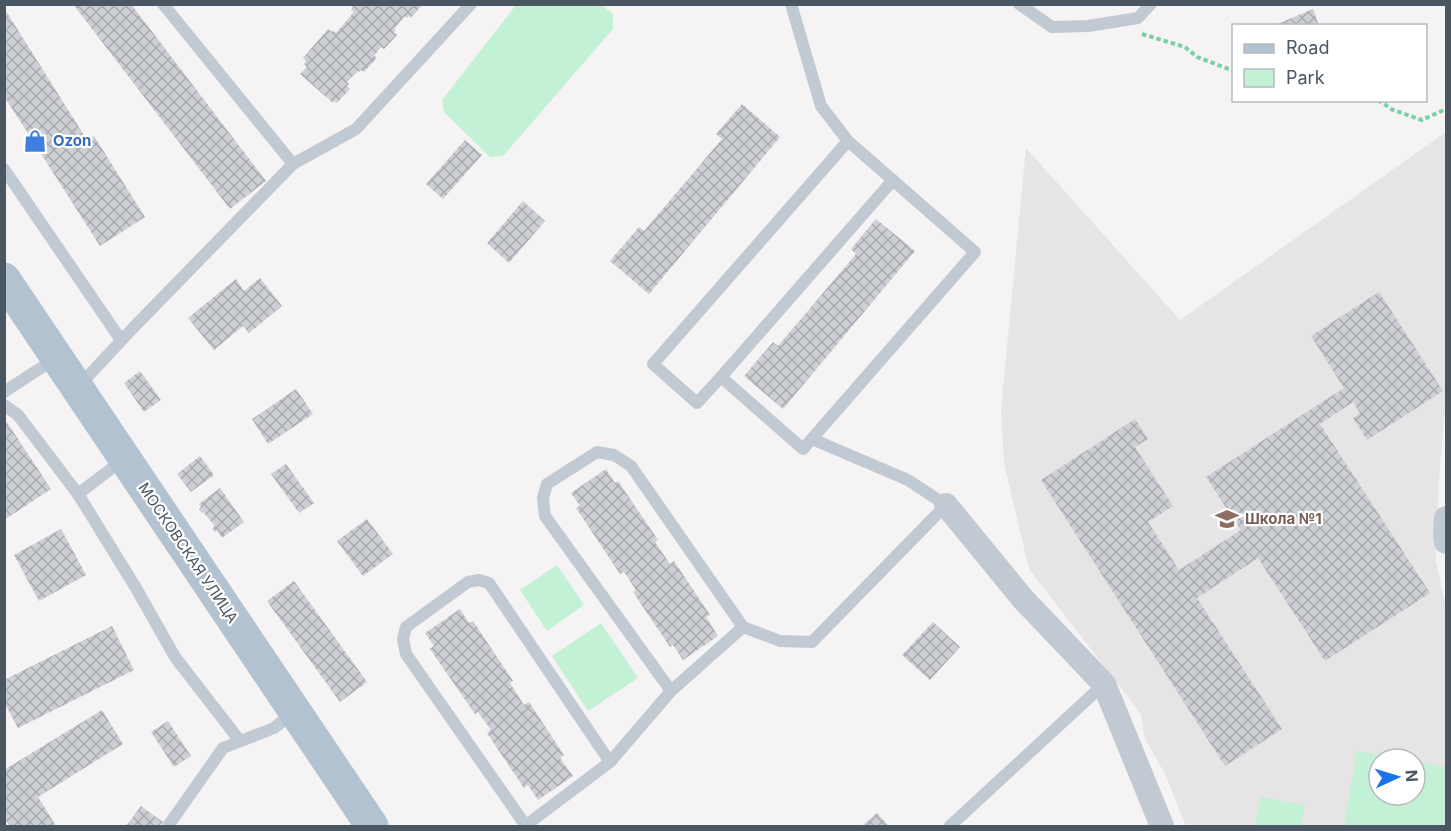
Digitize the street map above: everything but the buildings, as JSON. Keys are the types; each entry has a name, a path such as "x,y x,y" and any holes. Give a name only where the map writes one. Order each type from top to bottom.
{"main road":[{"name":"МОСКОВСКАЯ УЛИЦА","path":"4,279 372,826"}],"street":[{"path":"946,505 1023,599 1104,684 1162,826"},
{"path":"1446,518 1446,542"}],"lane":[{"path":"163,4 293,164"},
{"path":"77,388 293,164 356,129 471,4"},
{"path":"721,377 803,449 975,252 848,141 821,106 791,4"},
{"path":"1019,4 1052,27 1088,26 1138,18 1150,4"},
{"path":"848,141 653,364 697,404 893,180"},
{"path":"4,169 121,340"},
{"path":"4,392 57,357"},
{"path":"4,405 18,415 90,511 175,657 240,741"},
{"path":"671,691 545,516 543,498 546,484 597,452 614,455 630,466 743,627 780,640 812,642 946,505 908,480 812,439"},
{"path":"78,494 125,458"},
{"path":"610,762 489,583 479,580 468,582 406,627 404,639 406,654 526,826 610,762 671,691 743,627"},
{"path":"950,826 1104,684"},
{"path":"168,826 223,748 274,728 295,711"}],"path":[{"path":"1137,33 1185,47 1197,57 1232,71"},
{"path":"1381,102 1393,110 1422,120 1446,110"}],"shaded area":[{"name":"Школа №1","path":"1446,132 1446,399 1439,478 1436,561 1446,607 1446,826 1186,826 1165,774 1145,739 1141,714 1029,569 1004,463 1001,410 1026,148 1180,320"}],"green space":[{"path":"516,5 602,5 613,14 613,29 503,156 490,157 444,112 442,100"},
{"path":"557,565 584,605 547,631 520,590"},
{"path":"601,623 638,678 588,711 552,656"},
{"path":"1357,751 1367,753 1367,807 1427,807 1427,764 1446,767 1446,826 1344,826"},
{"path":"1261,797 1305,805 1301,826 1255,826"}],"place":[{"name":"Ozon","path":"35,141"},
{"name":"Школа №1","path":"1227,519"}]}
